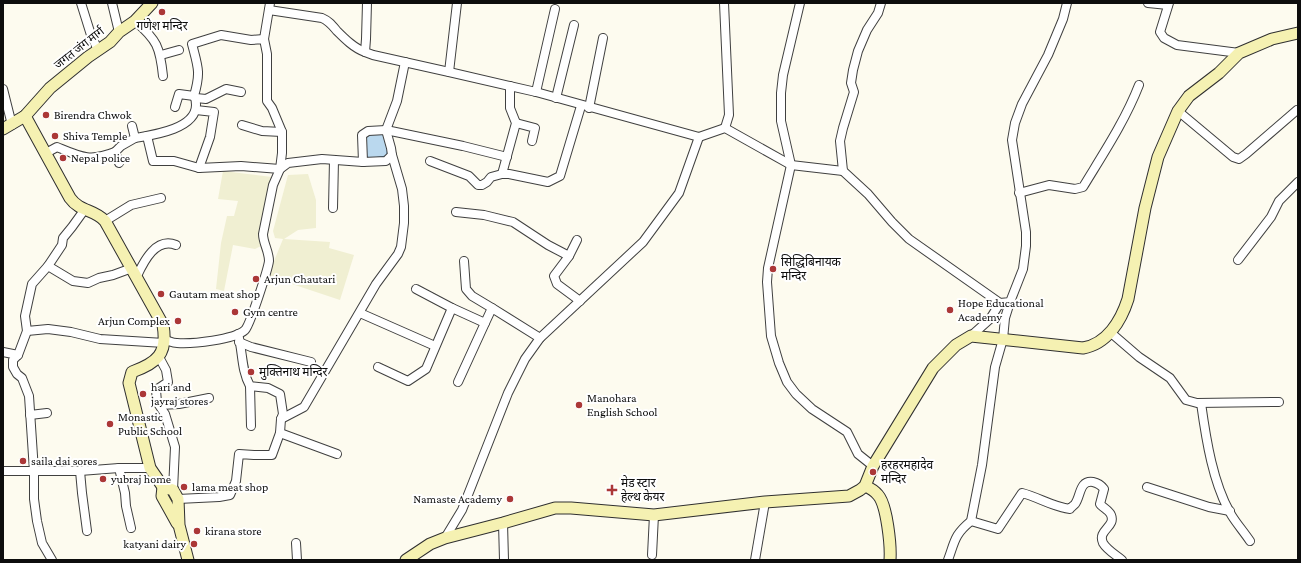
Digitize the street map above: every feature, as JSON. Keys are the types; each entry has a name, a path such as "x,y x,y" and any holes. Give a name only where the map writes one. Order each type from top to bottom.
{"main road":[{"name":"जगत जंग मार्ग","path":"8,127 25,116 50,88 110,42 119,32 135,21 152,3"},
{"path":"406,560 430,544 445,538 555,508 654,515 766,502 849,496 860,490 865,486 873,466 933,368 956,345 971,336 1083,348 1100,341 1116,327 1128,300 1145,208 1158,157 1178,111 1189,96 1219,74 1239,53 1272,39 1298,33"},
{"path":"25,116 75,205 100,215 105,221 163,325 164,342 159,357 147,367 132,372 129,383 150,468 171,492 188,560"},
{"path":"865,486 872,489 882,500 889,534 890,560"},
{"path":"171,492 162,496 179,525"}],"street":[{"path":"82,3 91,35 98,50"},
{"path":"112,3 119,32"},
{"path":"365,52 367,3"},
{"path":"449,72 457,3"},
{"path":"724,3 730,115 726,128"},
{"path":"800,3 782,75 781,121 791,165 768,268 767,282 771,336 779,363 787,382 796,394 812,408 848,432 858,454 873,466"},
{"path":"843,171 840,141 854,92 851,83 852,70 867,30 878,13 881,3"},
{"path":"948,560 960,530 971,522 983,458 995,367 1003,339 1005,318 1023,268 1026,232 1012,140 1015,123 1022,104 1048,55 1063,19 1067,3"},
{"path":"1148,3 1168,4 1160,32 1164,38 1177,45 1239,53"},
{"path":"238,338 246,329 269,262 269,255 263,240 263,234 274,185 280,169 282,153 282,132 272,108 267,101 267,54 264,39 270,6 330,21 356,49 373,55 536,92 585,107 698,137 726,128 791,165 843,171 868,194 909,239 1000,302 1010,302"},
{"path":"536,92 555,9"},
{"path":"135,21 151,35 161,55 163,76"},
{"path":"556,98 574,25"},
{"path":"46,153 57,147 84,158 101,158 115,152 121,146 135,138 170,131 189,121 196,110 195,97 199,79 199,70 192,44 221,35 251,40 264,39"},
{"path":"430,161 469,176 478,185 482,185 487,182 491,177 502,174 548,182 560,176 585,107 603,38"},
{"path":"161,55 179,50"},
{"path":"281,419 304,407 376,284 398,254 401,247 404,223 402,189 386,130 397,101 405,62"},
{"path":"1019,193 1049,185 1075,189 1083,187 1117,132 1133,101 1139,85"},
{"path":"502,174 516,123 510,108 510,86"},
{"path":"3,89 8,127"},
{"path":"175,107 179,94 206,99 226,89 241,92"},
{"path":"196,110 214,112 210,137 199,168"},
{"path":"1178,111 1233,157 1239,159 1297,110"},
{"path":"516,123 536,128 532,141"},
{"path":"242,125 262,131 282,132"},
{"path":"132,126 135,138"},
{"path":"363,162 362,135 368,131 386,130 507,157"},
{"path":"147,136 153,161 174,161 199,168 241,166 280,169 288,163 322,159 363,162 386,161 392,155"},
{"path":"445,538 462,510 516,374 540,338 643,242 679,194 698,137"},
{"path":"115,152 119,163"},
{"path":"333,208 334,160"},
{"path":"1238,260 1271,218 1279,201 1298,182"},
{"path":"105,221 131,205 160,198"},
{"path":"52,560 42,543 37,521 34,499 34,471 29,396 22,378 12,367 13,360 18,355 27,331 25,316 32,284 48,266 62,245 63,238 85,209"},
{"path":"456,212 484,215 513,222 548,245 569,256"},
{"path":"577,240 569,256 554,276 557,284 580,301"},
{"path":"48,266 73,281 88,283 99,278 134,272 153,250 166,243 176,245"},
{"path":"464,261 466,289 472,296 540,338"},
{"path":"416,289 485,323"},
{"path":"971,336 990,319 1000,302"},
{"path":"378,368 408,382 426,369 452,308"},
{"path":"458,382 492,308"},
{"path":"360,313 435,346"},
{"path":"27,331 48,329 71,332 100,339 175,343 238,338 251,347 311,362"},
{"path":"1110,332 1139,357 1170,378 1186,400 1197,403 1279,402"},
{"path":"238,338 246,379 250,386 251,426"},
{"path":"3,352 18,355"},
{"path":"159,357 166,370 168,382 156,390 157,402 165,414 175,447 171,492 219,497 230,495 236,481 239,454 272,455 280,433 283,414 280,394 268,388 250,386"},
{"path":"160,406 209,398"},
{"path":"1201,403 1207,443 1219,488 1230,512 1250,541"},
{"path":"30,414 47,413"},
{"path":"280,433 337,454"},
{"path":"119,468 131,528"},
{"path":"3,471 80,471 119,468 150,468"},
{"path":"80,471 87,531"},
{"path":"971,522 998,529 1022,493 1061,508 1070,509 1075,504 1083,485 1087,482 1094,482 1100,484 1104,489 1100,504 1111,514 1112,519 1111,524 1103,532 1103,543 1122,560"},
{"path":"1147,487 1209,507 1230,512"},
{"path":"755,560 766,502"},
{"path":"652,555 654,515"},
{"path":"504,523 504,560"},
{"path":"296,543 297,560"}],"green space":[{"path":"223,171 272,177 261,246 255,249 233,245 224,291 216,289 221,243 227,216 234,216 238,201 218,199"},
{"path":"308,174 316,200 316,228 298,230 284,239 330,242 329,248 354,255 340,300 268,276 283,239 275,238 273,231 288,175"}],"water":[{"path":"383,133 387,144 386,156 373,158 366,157 364,137 369,134"}],"place":[{"name":"गणेश मन्दिर","path":"162,12"},
{"name":"Birendra Chwok","path":"46,115"},
{"name":"Shiva Temple","path":"55,136"},
{"name":"Nepal police","path":"63,158"},
{"name":"सिद्धिबिनायक मन्दिर","path":"773,269"},
{"name":"Arjun Chautari","path":"256,279"},
{"name":"Gautam meat shop","path":"161,294"},
{"name":"Hope Educational Academy","path":"950,310"},
{"name":"Gym centre","path":"235,312"},
{"name":"Arjun Complex","path":"178,321"},
{"name":"मुक्तिनाथ मन्दिर","path":"251,372"},
{"name":"hari and jayraj stores","path":"143,394"},
{"name":"Manohara English School","path":"579,405"},
{"name":"Monastic Public School","path":"110,424"},
{"name":"saila dai sores","path":"23,461"},
{"name":"हरहरमहादेव मन्दिर","path":"873,472"},
{"name":"yubraj home","path":"103,479"},
{"name":"lama meat shop","path":"184,487"},
{"name":"मेड स्टार हेल्थ केयर","path":"612,490"},
{"name":"Namaste Academy","path":"510,499"},
{"name":"kirana store","path":"197,531"},
{"name":"katyani dairy","path":"194,544"}]}
